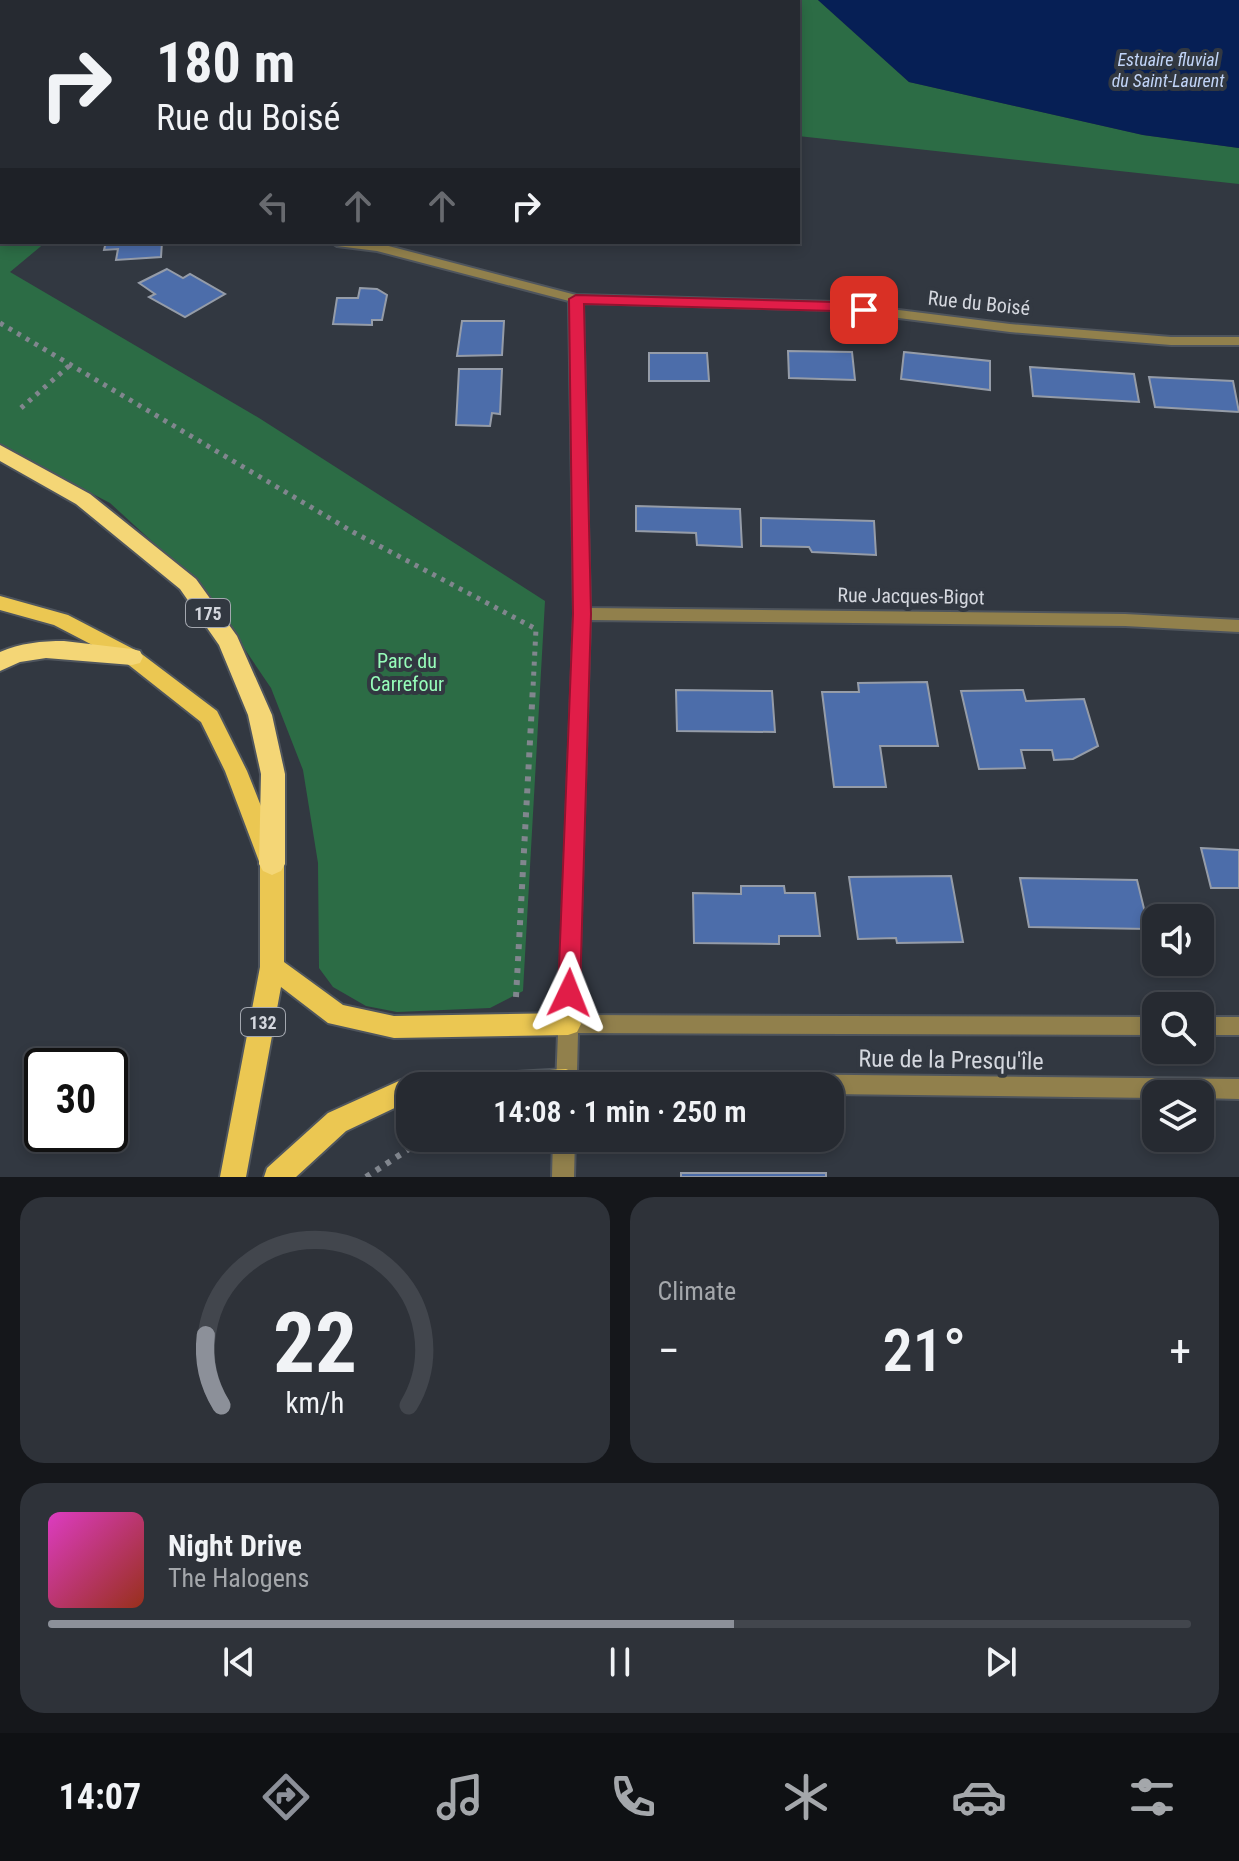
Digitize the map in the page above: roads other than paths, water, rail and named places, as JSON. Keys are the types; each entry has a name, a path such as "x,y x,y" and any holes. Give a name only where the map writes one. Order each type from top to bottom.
{"highway":[{"name":"175","path":"0,452 83,499 188,584 229,642 260,715 273,774 272,864"},
{"path":"0,663 7,658 55,649 132,657"}],"main road":[{"name":"132","path":"0,603 61,620 132,657 209,717 236,771 272,864 272,967 254,1078 233,1177"},
{"path":"272,967 337,1015 394,1027 568,1024"},
{"path":"277,1177 337,1122 396,1094"}],"street":[{"name":"Rue du Boisé","path":"353,244 377,247 576,299 835,306 1010,328 1171,341 1239,341"},
{"path":"566,1072 582,614 576,299"},
{"name":"Rue Jacques-Bigot","path":"582,614 1125,620 1239,626"},
{"name":"Rue de la Presqu'île","path":"568,1024 1142,1026"},
{"path":"1214,1026 1239,1026"},
{"name":"Rue de la Presqu'île","path":"844,1086 1239,1089"},
{"path":"563,1177 564,1152"}],"water":[{"name":"Estuaire fluvial du Saint-Laurent","path":"818,0 1239,0 1239,148 1143,135 909,82"}],"park label":[{"name":"Parc du Carrefour","path":"407,672"}]}
